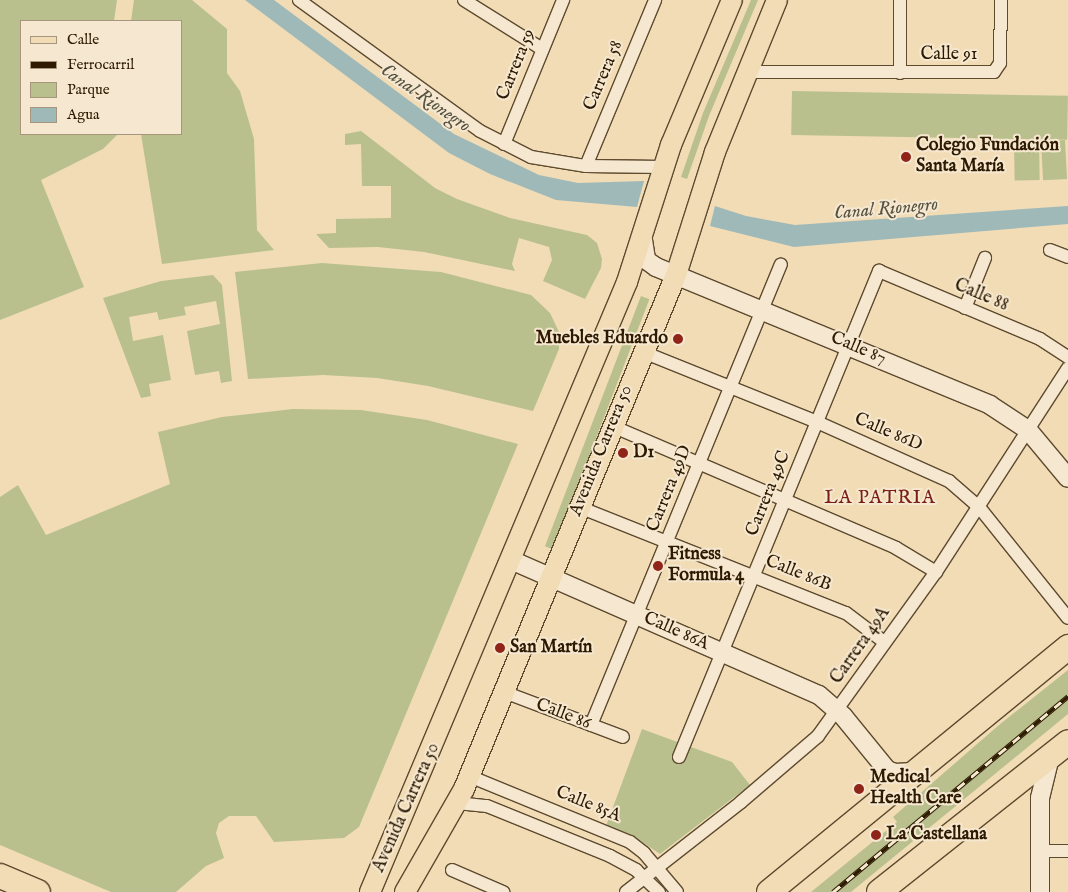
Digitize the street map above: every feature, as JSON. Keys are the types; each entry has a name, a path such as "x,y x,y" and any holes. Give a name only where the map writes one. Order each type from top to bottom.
{"highway":[{"path":"769,892 913,772 1068,647"},
{"path":"879,892 1059,749"},
{"path":"0,876 38,892"}],"main road":[{"name":"Avenida Carrera 50","path":"370,892 511,560 643,240 663,167 732,0"},
{"name":"Avenida Carrera 50","path":"405,892 458,803 612,426 676,275 710,167 777,0"}],"street":[{"path":"300,0 413,85 504,144 550,162 586,166 663,167"},
{"path":"464,0 542,49"},
{"name":"Carrera 59","path":"504,144 563,0"},
{"name":"Carrera 58","path":"586,166 655,0"},
{"path":"900,0 900,73"},
{"name":"Calle 91","path":"748,72 987,73 997,69 1001,58 1001,0"},
{"name":"Calle 87","path":"643,240 646,260 676,275 990,405 1028,430 1068,478"},
{"path":"1050,250 1068,257"},
{"path":"965,308 986,258"},
{"name":"Carrera 49D","path":"591,725 781,265"},
{"name":"Calle 88","path":"879,271 1040,339 1068,357"},
{"name":"Carrera 49C","path":"679,757 879,271"},
{"name":"Calle 86D","path":"643,352 731,386 932,471 979,507 1068,618"},
{"name":"Carrera 49A","path":"626,892 808,745 838,710 884,642 936,572 1068,368"},
{"path":"612,426 786,498 896,548 936,572"},
{"name":"Calle 86B","path":"579,507 667,540 846,613 884,642"},
{"name":"Calle 86A","path":"511,560 819,695 838,710"},
{"name":"Calle 86","path":"504,692 623,738"},
{"path":"838,710 888,770 895,773 913,772"},
{"path":"1040,892 1041,790 1059,749"},
{"name":"Calle 85A","path":"469,776 619,836 641,850 677,892"},
{"path":"458,803 487,806 627,864 659,892"},
{"path":"1028,892 1030,858 1041,851 1068,851"},
{"path":"452,870 503,892"}],"green space":[{"path":"0,0 117,0 114,20 20,20 20,135 117,135 103,149 41,180 84,287 0,320"},
{"path":"134,0 192,0 227,29 227,73 240,91 254,139 257,230 274,250 162,264 141,135 182,135 182,20 131,20"},
{"path":"751,0 758,0 709,116 687,179 681,177 703,113"},
{"path":"792,91 1068,96 1067,140 791,135"},
{"path":"361,131 435,188 457,199 510,218 587,235 597,243 602,259 601,268 585,299 543,281 552,260 549,247 519,238 512,264 515,271 424,252 378,247 329,248 316,234 336,233 336,219 391,218 391,186 362,186 361,144 345,145 345,134"},
{"path":"1065,140 1067,179 1043,180 1041,141"},
{"path":"1014,141 1039,141 1040,180 1015,180"},
{"path":"322,263 441,272 531,295 550,313 559,332 559,349 533,411 428,386 377,378 323,375 248,379 235,272"},
{"path":"213,275 222,285 232,381 221,383 219,371 195,375 187,331 220,324 216,301 184,307 186,315 159,320 157,312 129,317 133,341 163,335 171,380 149,384 151,396 141,398 103,298 161,281"},
{"path":"641,296 649,299 553,549 545,546"},
{"path":"293,409 361,410 427,420 518,444 359,827 344,838 274,842 256,816 229,816 219,823 216,833 224,858 206,866 176,892 111,892 0,845 0,497 18,485 46,535 170,484 158,432 222,417"},
{"path":"1068,670 1068,714 851,892 811,892 897,822 893,817 999,725"},
{"path":"642,729 732,762 750,785 660,854 630,834 606,826"}],"water":[{"path":"245,0 274,0 454,134 539,175 578,183 644,181 637,207 556,200 490,174 449,153"},
{"path":"715,206 746,216 795,225 1068,206 1068,224 794,247 710,226"}],"railway":[{"path":"833,892 1068,696"}],"place":[{"name":"Colegio Fundación Santa María","path":"906,157"},
{"name":"Muebles Eduardo","path":"678,339"},
{"name":"D1","path":"623,453"},
{"name":"Fitness Formula 4","path":"658,566"},
{"name":"San Martín","path":"500,648"},
{"name":"Medical Health Care","path":"859,789"},
{"name":"La Castellana","path":"876,835"}],"district":[{"name":"LA PATRIA","path":"880,499"}],"water label":[{"name":"Canal Rionegro","path":"425,99"},
{"name":"Canal Rionegro","path":"886,210"}]}
